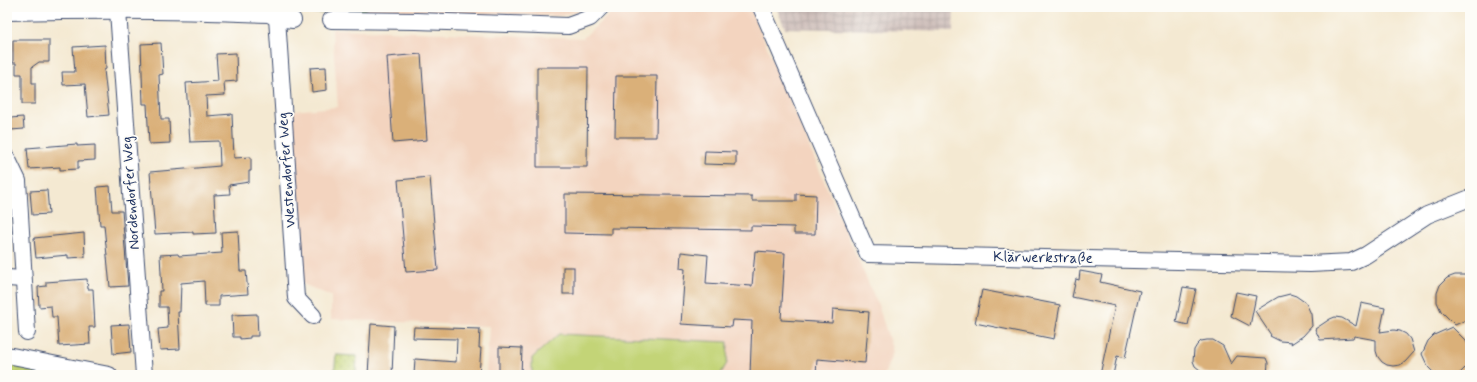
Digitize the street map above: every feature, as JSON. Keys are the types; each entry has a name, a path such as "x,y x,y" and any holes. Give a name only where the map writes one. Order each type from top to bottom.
{"street":[{"path":"331,20 568,26 590,18 601,7"},
{"name":"Klärwerkstraße","path":"761,7 868,254 1302,264 1351,262 1366,255 1427,215 1470,198"},
{"path":"7,12 72,8 118,10 200,9"},
{"name":"Westendorfer Weg","path":"200,9 269,14 285,19 296,298 313,316"},
{"name":"Nordendorfer Weg","path":"118,10 144,375"},
{"path":"7,158 18,181 27,332"},
{"path":"7,278 23,279"},
{"path":"7,355 109,375"}],"shaded area":[{"path":"365,7 585,7 579,11 560,16 366,13"},
{"path":"617,7 750,7 878,305 893,352 884,375 486,375 489,326 331,319 331,296 303,284 292,111 338,107 332,29 583,38"},
{"path":"776,7 954,7 953,32 785,28"}],"green space":[{"path":"297,7 365,7 366,13 299,13"},
{"path":"559,334 728,342 727,363 720,375 532,375 532,358"},
{"path":"7,355 109,375 7,375"},
{"path":"336,355 357,356 356,375 334,375"}],"building":[{"path":"13,40 49,40 49,62 39,62 32,67 32,83 35,83 35,104 22,104 22,74 16,74 16,63 13,63"},
{"path":"161,43 163,74 159,75 161,119 169,119 170,143 149,144 147,104 143,104 141,44"},
{"path":"105,45 106,69 104,70 109,115 88,117 85,84 63,85 62,72 75,72 73,47"},
{"path":"236,53 237,81 224,82 225,95 206,96 207,116 232,114 234,158 251,157 249,182 229,185 230,194 214,195 216,233 193,234 193,232 155,234 150,172 220,166 219,141 190,142 186,83 218,81 216,54"},
{"path":"421,54 427,140 393,143 387,57"},
{"path":"326,67 327,90 312,92 310,68"},
{"path":"537,67 588,67 587,167 537,167"},
{"path":"616,76 657,76 656,137 615,137"},
{"path":"23,117 24,129 11,130 10,118"},
{"path":"77,144 77,146 95,145 95,160 78,161 78,169 60,170 60,167 29,169 27,148"},
{"path":"705,151 736,152 736,165 704,164"},
{"path":"430,177 438,270 406,272 398,180"},
{"path":"110,186 112,211 122,211 128,286 110,287 104,225 100,225 97,187"},
{"path":"47,190 49,214 32,215 30,191"},
{"path":"565,194 752,196 752,201 796,201 796,194 816,195 815,234 794,234 794,227 751,226 751,230 611,228 611,234 565,233"},
{"path":"238,231 240,271 246,271 248,294 219,296 219,306 205,306 204,281 181,283 180,312 178,312 180,349 160,350 158,329 168,328 167,307 159,307 159,291 162,291 160,255 178,254 179,256 222,253 221,232"},
{"path":"84,233 85,257 68,258 68,255 36,258 34,238"},
{"path":"755,251 785,253 781,320 832,323 833,309 869,312 865,363 817,359 816,375 750,375 752,321 733,320 732,327 681,324 685,269 680,268 681,252 708,255 706,283 752,286"},
{"path":"563,267 574,267 574,294 563,294"},
{"path":"1080,271 1102,275 1100,282 1140,291 1125,358 1117,356 1113,375 1100,375 1115,306 1072,297 1076,279 1079,280"},
{"path":"1455,275 1470,277 1470,318 1455,325 1441,311 1437,302 1437,293 1440,285 1447,278"},
{"path":"87,279 88,289 93,289 95,327 89,327 90,344 59,346 57,317 52,317 51,306 39,307 38,287 46,286 46,282"},
{"path":"1183,287 1196,289 1188,325 1176,322"},
{"path":"982,290 1060,305 1054,339 975,323"},
{"path":"1236,292 1256,296 1250,326 1231,316"},
{"path":"1290,294 1306,303 1311,314 1312,326 1303,336 1291,344 1292,342 1280,341 1270,336 1271,335 1255,311 1278,297"},
{"path":"1361,303 1385,308 1380,332 1394,330 1400,331 1406,334 1410,339 1414,352 1405,362 1400,365 1393,366 1382,362 1376,351 1376,340 1354,336 1353,338 1320,340 1315,329 1335,317 1342,318 1356,326"},
{"path":"257,314 258,336 250,336 250,338 240,339 240,337 233,337 232,315"},
{"path":"129,324 131,352 113,354 111,325"},
{"path":"371,324 394,326 392,375 368,375"},
{"path":"414,327 480,329 479,348 481,348 479,375 414,375 415,359 456,362 457,339 413,338"},
{"path":"1452,327 1466,341 1470,349 1470,358 1466,367 1460,373 1456,375 1438,375 1428,367 1422,354 1428,341 1434,335"},
{"path":"1213,340 1223,346 1231,364 1237,356 1266,358 1268,363 1267,375 1221,375 1222,374 1205,373 1195,366 1193,361 1194,350 1197,345 1201,341"},
{"path":"499,347 522,348 521,375 499,375"}]}
